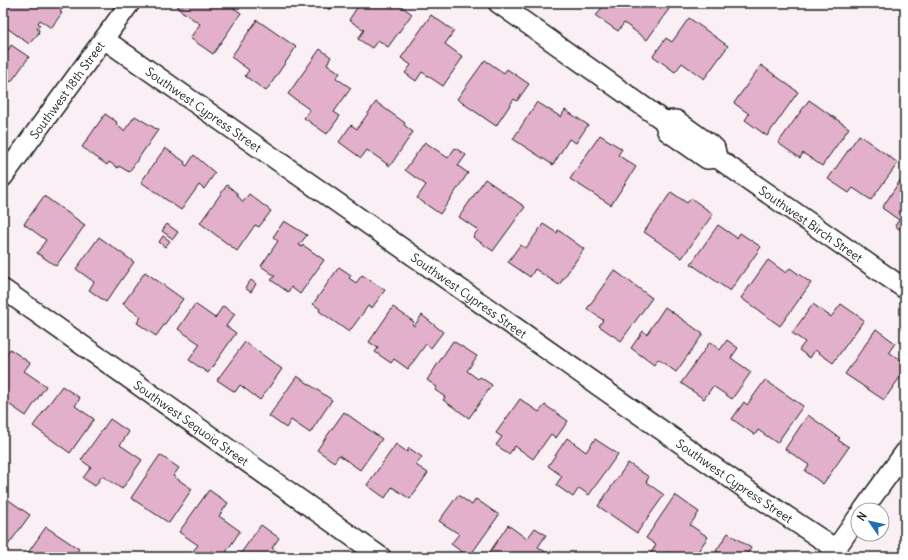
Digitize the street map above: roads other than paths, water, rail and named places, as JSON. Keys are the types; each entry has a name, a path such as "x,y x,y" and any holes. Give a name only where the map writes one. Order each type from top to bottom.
{"street":[{"name":"Southwest 18th Street","path":"3,177 130,3"},
{"name":"Southwest Birch Street","path":"498,3 664,121 676,120 715,148 717,158 905,289"},
{"name":"Southwest Cypress Street","path":"104,39 734,480 833,553"},
{"name":"Southwest Sequoia Street","path":"3,289 380,557"},
{"path":"869,502 905,452"},
{"path":"833,553 850,529"}]}
